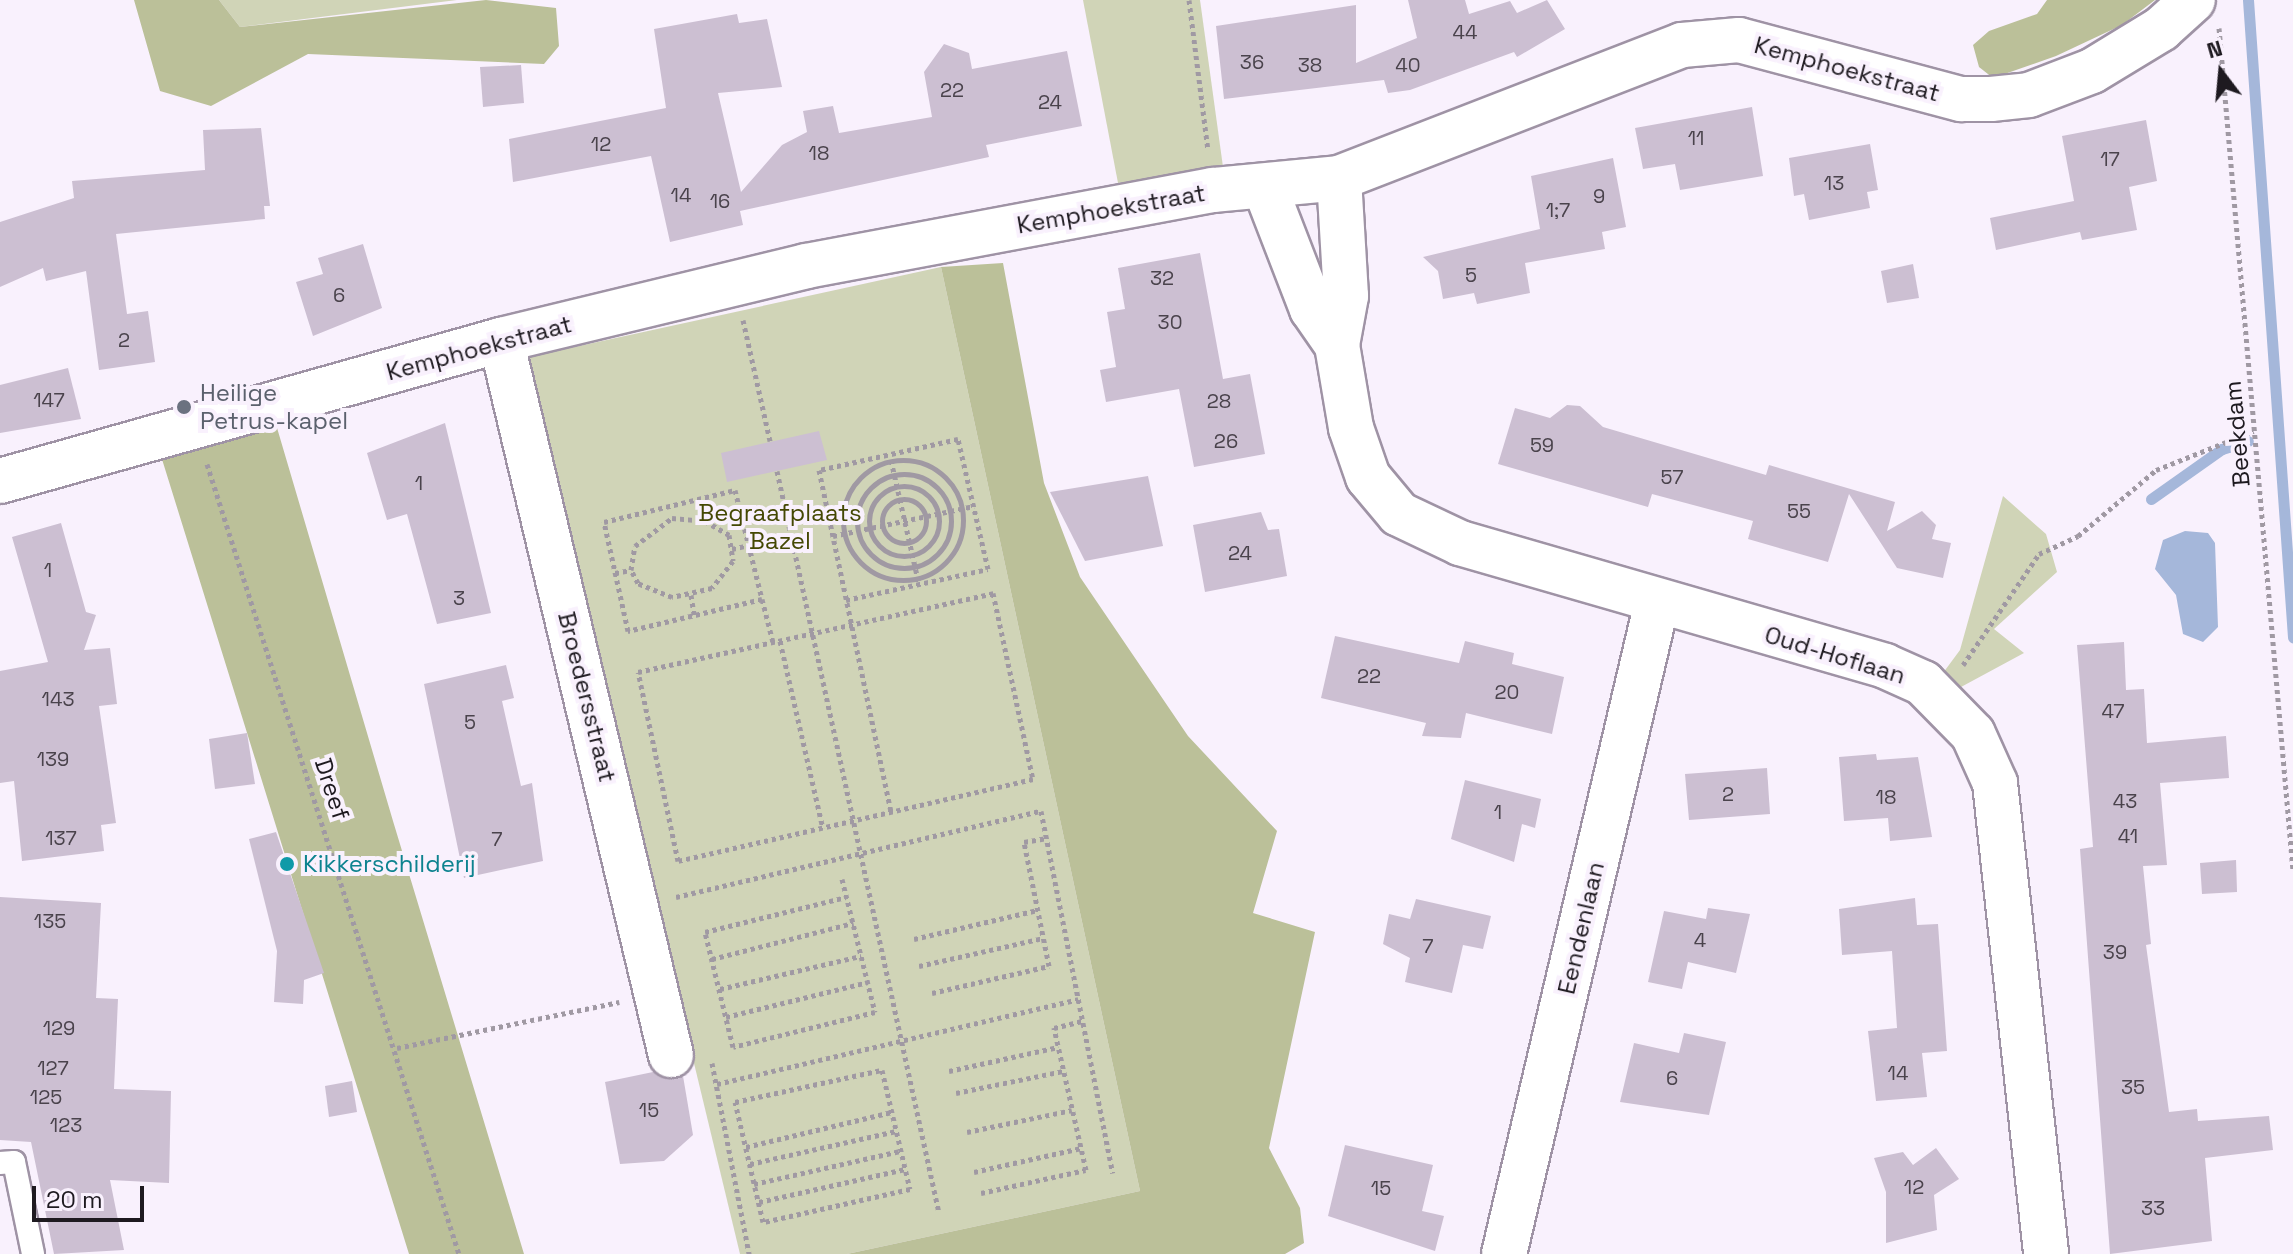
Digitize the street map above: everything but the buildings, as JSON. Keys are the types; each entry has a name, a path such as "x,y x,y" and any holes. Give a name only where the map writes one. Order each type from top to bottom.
{"street":[{"name":"Kemphoekstraat","path":"0,481 196,429 501,340 734,284 1213,190 1266,190 1339,178 1682,45 1739,40 1961,99 1991,99 2029,95 2092,71 2205,9"},
{"name":"Oud-Hoflaan","path":"1339,178 1346,296 1337,345 1351,428 1368,477 1399,514 1460,543 1885,666 1923,683 1973,734 1995,783 2046,1254"},
{"name":"Oud-Hoflaan","path":"1266,190 1312,309 1337,345"},
{"name":"Broedersstraat","path":"501,340 658,993 691,1056"},
{"name":"Eendenlaan","path":"1504,1254 1657,602"}],"lane":[{"path":"0,1163 14,1162 33,1254"}],"path":[{"path":"1189,0 1213,190"},
{"name":"Beekdam","path":"2205,9 2226,49 2254,431 2293,871"},
{"path":"734,284 770,441"},
{"name":"Dreef","path":"196,429 397,1048 459,1254"},
{"path":"1942,703 1990,615 2039,554 2078,536 2156,470 2254,431"},
{"path":"846,600 988,569 958,439 890,458 819,470 833,536 846,600 851,624 891,812"},
{"path":"890,458 919,584"},
{"path":"890,458 928,465 947,477 964,508 952,558 917,576 891,577 865,567 842,535 844,503 860,477 890,458"},
{"path":"777,471 864,850 939,1213"},
{"path":"895,477 923,477 945,493 953,510 944,545 915,566 874,558 856,532 864,493 895,477"},
{"path":"897,488 921,489 940,513 931,543 912,554 889,553 868,529 872,503 897,488"},
{"path":"762,599 628,631 604,522 735,490 773,642"},
{"path":"900,501 919,503 928,516 924,532 909,540 889,538 880,527 883,511 900,501"},
{"path":"670,505 672,518"},
{"path":"833,536 974,506"},
{"path":"672,518 716,525 729,535 732,549 727,573 691,595 652,592 631,570 646,530 672,518"},
{"path":"732,549 749,545"},
{"path":"615,573 631,570"},
{"path":"993,593 1033,779 678,861 638,672 851,624 993,593"},
{"path":"691,595 694,615"},
{"path":"780,641 823,828"},
{"path":"678,907 675,894 1041,811 1113,1173"},
{"path":"932,993 1049,966 1024,842 1046,838"},
{"path":"842,879 875,1012 733,1047 705,932 846,897"},
{"path":"914,939 1038,910"},
{"path":"712,959 853,923"},
{"path":"919,966 1043,938"},
{"path":"720,989 861,956"},
{"path":"726,1017 868,982"},
{"path":"397,1048 658,993"},
{"path":"717,1084 1078,999"},
{"path":"981,1193 1086,1170 1054,1028 1082,1021"},
{"path":"949,1071 1058,1047"},
{"path":"691,1056 717,1084 749,1254"},
{"path":"882,1070 892,1112 910,1189 763,1222 735,1102 882,1070"},
{"path":"956,1093 1063,1071"},
{"path":"967,1132 1072,1110"},
{"path":"746,1147 892,1112"},
{"path":"750,1164 896,1131"},
{"path":"974,1172 1081,1148"},
{"path":"754,1184 901,1151"},
{"path":"759,1202 905,1169"}],"green space":[{"path":"134,0 219,0 240,27 486,0 556,8 559,46 544,64 308,54 211,106 160,91"},
{"path":"219,0 457,0 240,27"},
{"path":"1083,0 1200,0 1223,167 1118,183"},
{"path":"2047,0 2155,0 2122,25 2056,56 1993,78 1979,67 1973,45 1989,31 2037,14"},
{"path":"1003,263 1044,483 1080,577 1188,736 1277,831 1253,913 1315,932 1269,1148 1300,1208 1304,1243 1285,1254 847,1254 1140,1191 941,267"},
{"name":"Begraafplaats Bazel","path":"941,267 1140,1191 847,1254 740,1254 524,358"},
{"path":"275,421 524,1254 409,1254 161,456"},
{"path":"2003,496 2046,534 2057,572 1994,629 2024,653 1961,687 1943,673 1960,650"}],"water":[{"path":"2185,531 2208,533 2215,543 2218,627 2203,642 2183,634 2176,595 2155,569 2163,540"}],"waterway":[{"path":"2248,0 2293,637"},
{"path":"2151,499 2222,449 2248,441"}],"place":[{"name":"Heilige Petrus-kapel","path":"184,407"},
{"name":"Kikkerschilderij","path":"287,864"}]}
